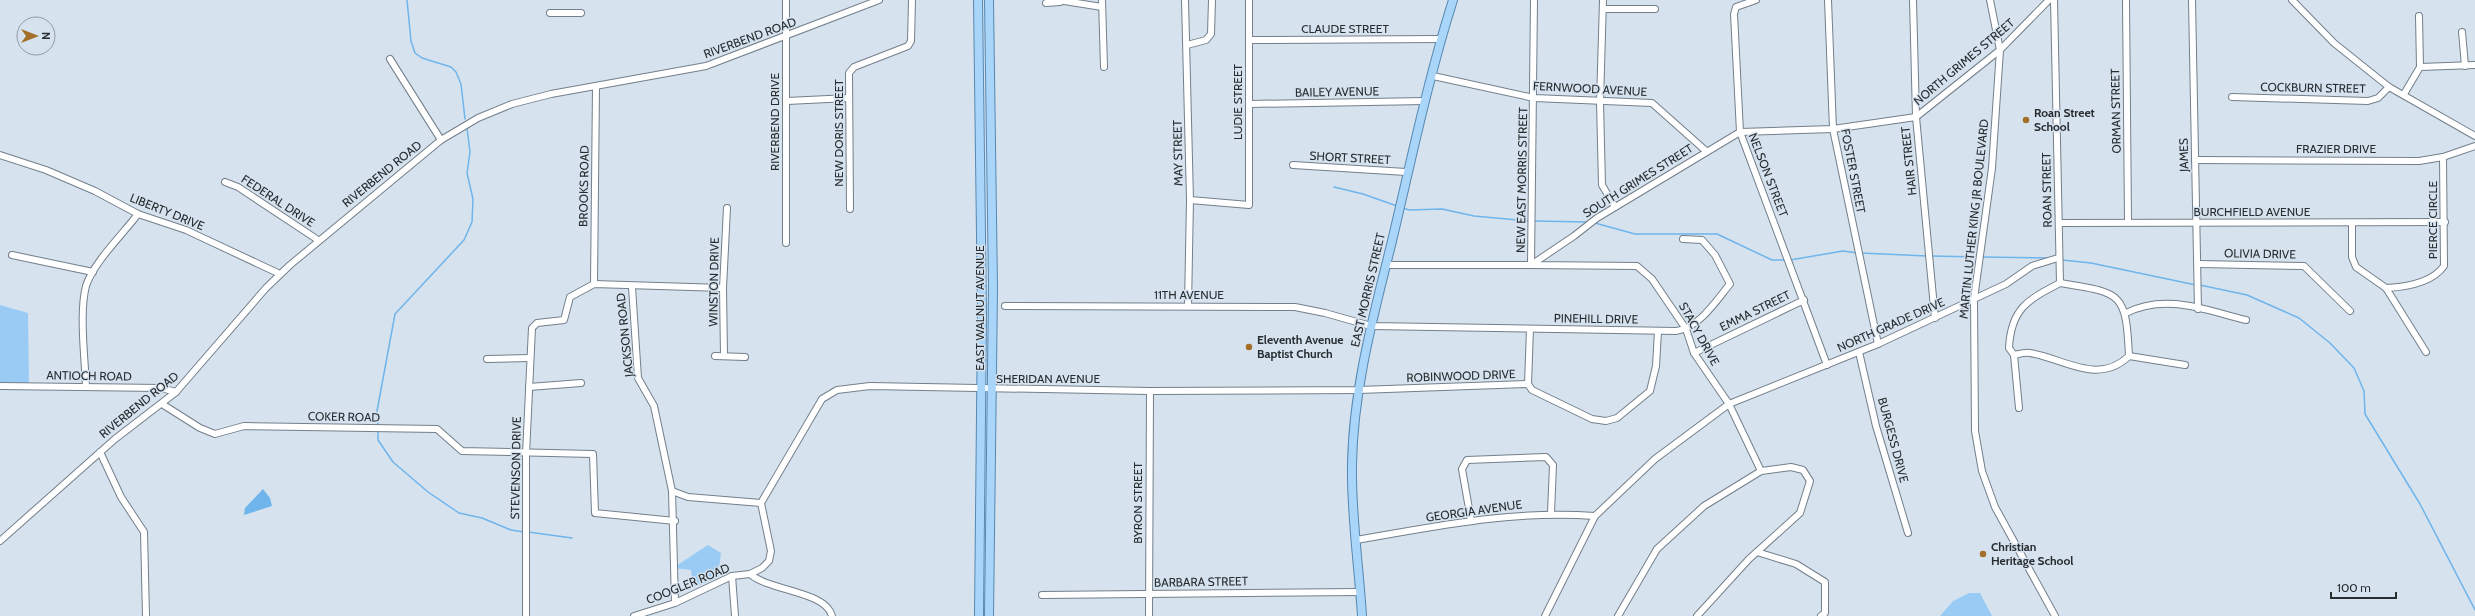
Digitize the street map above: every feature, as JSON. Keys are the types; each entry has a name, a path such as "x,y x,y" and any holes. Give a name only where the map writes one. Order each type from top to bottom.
{"main road":[{"name":"EAST WALNUT AVENUE","path":"978,0 981,215 978,616"},
{"name":"EAST WALNUT AVENUE","path":"989,0 992,215 989,616"},
{"name":"EAST MORRIS STREET","path":"1362,616 1352,464 1359,390 1371,326 1406,172 1433,76 1440,39 1453,0"},
{"path":"981,215 992,215"}],"street":[{"name":"RIVERBEND DRIVE","path":"786,0 784,36 787,101 786,243"},
{"name":"RIVERBEND ROAD","path":"0,541 100,452 176,392 280,274 318,240 441,140 478,118 512,104 551,94 706,66 879,0"},
{"name":"NEW DORIS STREET","path":"850,209 849,98 851,70 908,46 911,41 912,0"},
{"path":"1102,0 1104,67"},
{"name":"MAY STREET","path":"1185,0 1190,200 1188,306"},
{"path":"1187,45 1206,40 1211,34 1212,0"},
{"name":"LUDIE STREET","path":"1190,200 1249,205 1249,0"},
{"name":"NEW EAST MORRIS STREET","path":"1531,265 1534,0"},
{"path":"1603,0 1600,102 1602,185 1616,207"},
{"name":"NELSON STREET","path":"1756,0 1736,7 1734,14 1740,132 1827,365"},
{"name":"FOSTER STREET","path":"1828,0 1833,129 1878,344"},
{"name":"HAIR STREET","path":"1913,0 1916,117 1935,318"},
{"name":"MARTIN LUTHER KING JR BOULEVARD","path":"1990,0 2000,50 1992,176 1974,299 1973,407 1977,450 1982,471 2000,518 2055,616"},
{"name":"NORTH GRIMES STREET","path":"1740,132 1833,129 1916,117 2000,50 2049,0"},
{"name":"ROAN STREET","path":"2054,0 2059,223 2058,258 2060,283"},
{"name":"ORMAN STREET","path":"2126,0 2128,222"},
{"name":"JAMES","path":"2192,0 2198,309"},
{"path":"2292,0 2334,43 2389,87 2404,94 2475,136"},
{"path":"1047,1 1059,1 1102,8"},
{"path":"1603,8 1655,9"},
{"path":"550,13 581,13"},
{"path":"2404,94 2420,67 2419,16"},
{"path":"2462,32 2465,66"},
{"name":"CLAUDE STREET","path":"1250,40 1440,39"},
{"path":"390,59 441,140"},
{"path":"2420,67 2475,65"},
{"name":"FERNWOOD AVENUE","path":"1433,76 1534,98 1600,102 1652,103 1706,151"},
{"name":"BROOKS ROAD","path":"594,284 596,87"},
{"name":"COCKBURN STREET","path":"2232,98 2368,101 2378,98 2389,87"},
{"path":"787,101 849,98"},
{"name":"BAILEY AVENUE","path":"1249,104 1425,101"},
{"name":"SOUTH GRIMES STREET","path":"1531,265 1574,236 1597,218 1640,194 1706,151 1740,132"},
{"name":"FRAZIER DRIVE","path":"2195,160 2419,160 2443,157 2475,146"},
{"name":"LIBERTY DRIVE","path":"0,155 46,170 95,191 138,214 186,230 280,274"},
{"name":"PIERCE CIRCLE","path":"2386,288 2403,287 2434,276 2442,269 2445,255 2443,157"},
{"name":"SHORT STREET","path":"1293,165 1406,172"},
{"name":"FEDERAL DRIVE","path":"225,182 238,187 318,240"},
{"name":"WINSTON DRIVE","path":"724,356 723,288 727,208"},
{"path":"86,387 84,309 86,287 93,272 138,214"},
{"name":"BURCHFIELD AVENUE","path":"2059,223 2445,222"},
{"path":"2352,223 2352,257 2356,267 2386,288 2426,352"},
{"path":"1684,239 1702,240 1715,255 1730,284 1705,314 1686,329"},
{"path":"12,256 93,272"},
{"name":"NORTH GRADE DRIVE","path":"1545,616 1595,516 1655,459 1728,404 1878,344 2006,284 2032,266 2058,258"},
{"path":"1386,264 1531,265"},
{"name":"OLIVIA DRIVE","path":"2198,264 2304,266 2350,311"},
{"name":"STACY DRIVE","path":"1531,265 1637,266 1652,279 1686,329 1694,353 1728,404 1761,471"},
{"path":"2014,355 2029,352 2087,370 2120,365 2129,356 2126,313 2118,298 2105,292 2060,283 2034,296 2013,319 2010,348 2014,355 2019,408"},
{"name":"JACKSON ROAD","path":"594,284 632,287 638,378 654,406 672,491 675,521"},
{"name":"STEVENSON DRIVE","path":"526,616 526,454 531,333 537,324 564,320 570,297 594,284"},
{"path":"632,287 723,288"},
{"name":"EMMA STREET","path":"1694,353 1804,300"},
{"path":"2126,313 2139,306 2164,302 2246,320"},
{"name":"11TH AVENUE","path":"1005,306 1295,307 1325,313 1371,326"},
{"name":"PINEHILL DRIVE","path":"1371,326 1530,330 1658,331 1686,329"},
{"path":"1528,384 1530,330"},
{"name":"ROBINWOOD DRIVE","path":"1359,390 1528,384 1532,390 1581,415 1599,420 1612,420 1639,403 1650,391 1656,366 1658,331"},
{"name":"BURGESS DRIVE","path":"1859,352 1876,426 1908,533"},
{"path":"715,356 745,356"},
{"path":"2129,356 2185,365"},
{"path":"486,359 530,358"},
{"path":"529,387 581,383"},
{"name":"ANTIOCH ROAD","path":"0,386 161,388 176,392"},
{"name":"SHERIDAN AVENUE","path":"761,503 822,399 837,390 877,386 980,389 1359,390"},
{"name":"BYRON STREET","path":"1149,616 1150,390"},
{"name":"COKER ROAD","path":"162,404 200,428 214,434 244,426 437,429 462,451 526,454 593,454 595,512 675,521"},
{"path":"100,452 121,497 144,532 146,616"},
{"path":"1471,520 1462,469 1467,460 1546,457 1553,465 1551,513"},
{"path":"1618,616 1658,549 1704,506 1761,471 1791,467 1803,470 1810,482 1800,513 1757,552 1697,616"},
{"path":"672,491 761,503 771,551 769,560 750,574 758,582 803,595 825,604 832,616"},
{"name":"GEORGIA AVENUE","path":"1356,540 1471,520 1551,513 1595,516"},
{"path":"675,521 675,603"},
{"path":"1757,552 1796,564 1825,582 1824,615"},
{"name":"COOGLER ROAD","path":"634,616 675,603 732,576 750,574"},
{"path":"732,576 735,616"},
{"name":"BARBARA STREET","path":"1042,595 1360,592"}],"shaded area":[{"path":"0,305 28,313 29,383 0,383"},
{"path":"263,489 270,498 272,506 244,515 245,508"},
{"path":"708,545 721,553 718,578 693,587 691,570 673,568"},
{"path":"1969,593 1980,593 1992,616 1940,616 1953,601"}],"waterway":[{"path":"407,0 411,41 415,53 422,58 451,67 456,72 461,84 465,119"},
{"path":"378,426 377,411 395,314 464,240 472,222 473,199 467,173 470,152 467,128"},
{"path":"1334,187 1363,194 1397,206"},
{"path":"1403,208 1409,210 1442,209 1474,216 1529,221"},
{"path":"1533,221 1589,222"},
{"path":"1595,223 1635,234 1717,234 1772,260 1786,260"},
{"path":"1790,260 1843,251 1857,253"},
{"path":"1861,253 1927,256"},
{"path":"1931,256 1979,257"},
{"path":"1983,257 2047,258"},
{"path":"2062,260 2091,263 2196,285"},
{"path":"2200,285 2247,295 2299,318 2330,343 2354,368 2364,391 2365,414 2420,504 2475,610"},
{"path":"378,430 378,440 393,462 428,492 459,513 482,518 511,530 524,532"},
{"path":"528,532 572,538"}],"place":[{"name":"Roan Street School","path":"2026,120"},
{"name":"Eleventh Avenue Baptist Church","path":"1249,347"},
{"name":"Christian Heritage School","path":"1983,554"}]}
